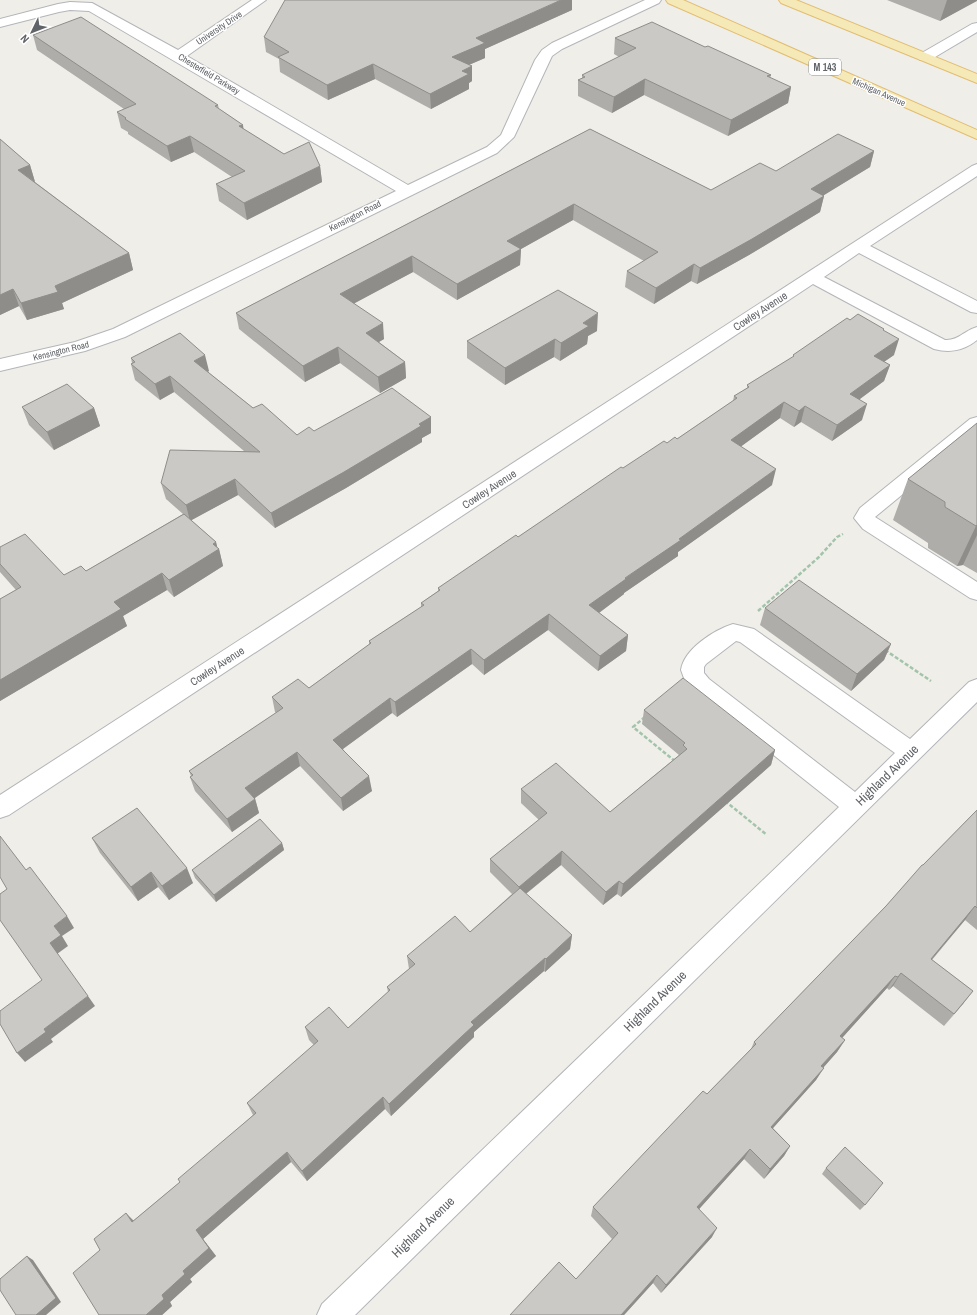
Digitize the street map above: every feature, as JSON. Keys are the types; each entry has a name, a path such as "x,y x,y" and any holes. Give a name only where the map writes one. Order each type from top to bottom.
{"main road":[{"name":"Michigan Avenue","path":"672,0 977,134"},
{"path":"785,0 976,77"}],"street":[{"name":"University Drive","path":"178,56 260,0"},
{"name":"Kensington Road","path":"0,364 79,347 119,333 492,150 508,137 542,60 547,53 557,46 655,0"},
{"name":"Chesterfield Parkway","path":"0,23 58,8 70,6 92,7 178,56 406,191"},
{"path":"925,57 977,27"},
{"name":"Cowley Avenue","path":"0,808 977,169"},
{"path":"859,247 977,308"},
{"path":"812,277 940,345 949,347 960,345 977,332"},
{"path":"977,423 867,513 864,518 870,524 977,592"},
{"path":"855,806 694,678 692,670 694,660 719,640 733,632 746,635 911,752"},
{"name":"Highland Avenue","path":"333,1315 977,688"}],"path":[{"path":"733,632 813,562 837,536 870,524"},
{"path":"880,646 931,681"},
{"path":"651,712 633,727 681,766"},
{"path":"724,800 767,835"}],"building":[{"path":"285,0 561,0 476,38 485,43 452,57 472,66 462,71 469,74 430,94 373,64 327,85 278,57 289,52 264,37"},
{"path":"81,17 218,105 215,106 243,125 239,126 284,154 309,142 320,166 244,203 216,184 245,171 190,136 167,146 125,119 126,118 117,112 136,104 33,35"},
{"path":"652,22 705,47 708,46 771,75 767,76 791,87 731,120 645,79 614,97 578,80 585,77 582,75 636,48 615,38"},
{"path":"590,129 711,190 760,163 776,171 838,134 874,151 811,189 824,196 700,268 694,264 656,288 627,271 658,252 574,204 507,241 521,249 457,284 412,256 340,294 383,323 366,333 405,362 378,377 338,347 303,366 236,313"},
{"path":"0,139 30,165 18,170 129,253 55,286 58,292 21,303 13,289 0,295"},
{"path":"558,290 598,313 583,323 589,326 561,343 555,339 505,368 467,341"},
{"path":"858,314 899,339 874,356 890,365 850,394 867,404 837,425 805,406 799,411 784,402 731,440 776,469 679,539 681,540 625,578 626,579 589,605 628,635 600,656 549,614 484,660 471,649 395,702 390,698 333,740 369,776 341,798 297,752 245,788 255,799 227,819 190,777 193,775 189,771 283,708 272,697 298,679 309,688 371,643 369,641 424,605 421,603 440,590 438,588 516,535 518,537 621,467 623,468 664,441 667,443 675,437 677,439 737,398 734,396 749,387 747,385 794,356 793,355 847,318 850,320"},
{"path":"180,333 205,355 194,361 253,408 262,404 297,435 309,427 314,431 392,388 431,417 419,424 421,426 271,513 235,479 186,505 161,483 170,450 260,452 170,376 155,384 131,364 135,362 131,358"},
{"path":"67,384 94,408 47,432 22,407"},
{"path":"977,423 976,526 945,507 945,502 908,479"},
{"path":"184,514 216,542 213,544 219,549 169,580 162,573 114,602 121,609 0,680 0,599 21,587 0,564 0,547 25,534 64,575 81,566 86,571"},
{"path":"799,580 891,644 857,674 765,608"},
{"path":"683,678 775,750 623,884 619,881 606,892 562,851 519,887 490,859 547,813 521,789 556,763 610,812 687,749 683,745 685,743 644,710"},
{"path":"137,808 187,868 162,886 151,872 131,887 92,838"},
{"path":"977,810 977,908 975,906 931,959 973,991 954,1014 901,973 898,977 895,976 840,1036 845,1040 821,1066 824,1068 771,1127 790,1146 770,1169 750,1149 697,1207 717,1228 666,1285 657,1275 621,1315 510,1315 559,1262 576,1279 618,1233 593,1207 703,1091 707,1094 756,1044 754,1042 886,906 922,865"},
{"path":"260,819 282,843 214,895 192,870"},
{"path":"0,836 26,870 30,867 67,916 54,926 61,935 50,943 88,996 44,1029 46,1032 17,1053 0,1024 0,1011 42,980 0,920 0,894 7,889 0,877"},
{"path":"520,888 572,935 546,959 545,958 471,1022 474,1025 389,1104 383,1097 302,1171 287,1152 196,1230 209,1248 183,1271 185,1274 162,1295 164,1299 146,1315 99,1315 73,1273 100,1250 94,1239 126,1213 132,1222 180,1182 178,1179 256,1113 247,1103 318,1041 305,1027 329,1007 348,1028 390,990 387,987 415,964 407,956 455,916 470,932"},
{"path":"845,1147 883,1183 865,1205 826,1168"},
{"path":"27,1256 56,1298 36,1315 16,1315 0,1290 0,1279"}]}
